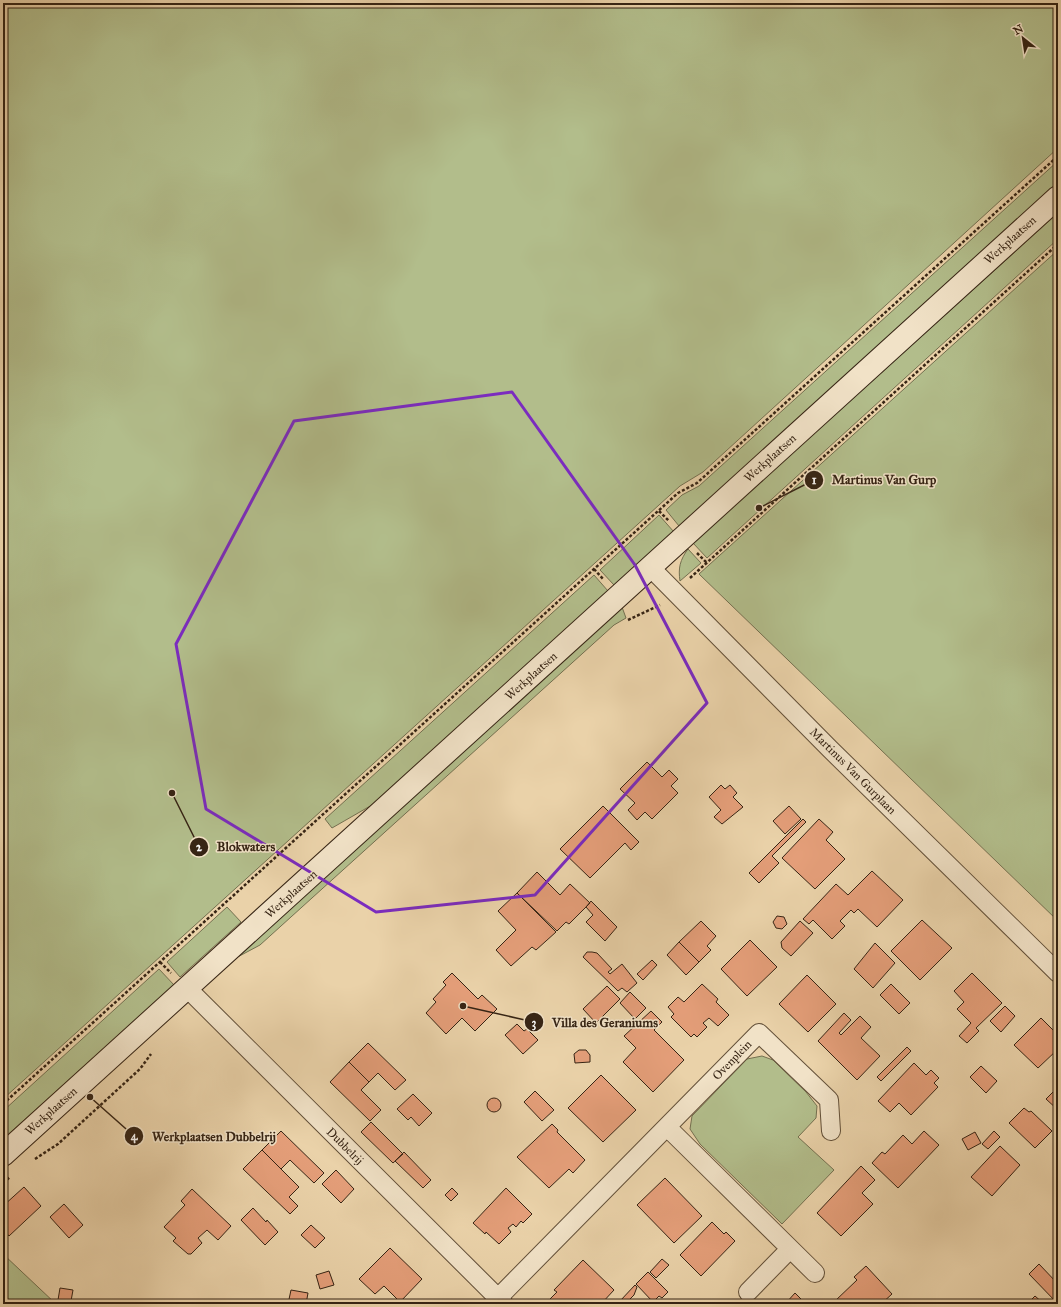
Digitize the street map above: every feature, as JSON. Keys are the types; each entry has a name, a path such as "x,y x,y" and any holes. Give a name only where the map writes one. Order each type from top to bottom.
{"main road":[{"name":"Werkplaatsen","path":"3,1155 1058,197"}],"street":[{"name":"Martinus Van Gurplaan","path":"650,567 830,749 1058,973"},
{"name":"Dubbelrij","path":"187,988 501,1301"},
{"name":"Ovenplein","path":"501,1301 759,1033 829,1100 831,1131"},
{"path":"667,1127 815,1273"},
{"path":"748,1292 790,1249"}],"path":[{"path":"3,1104 678,493 697,483 1058,156"},
{"path":"624,622 656,608 1058,244"},
{"path":"29,1163 58,1144 140,1069 153,1050"},
{"path":"3,1183 13,1174"}],"highlighted area":[{"path":"512,392 635,565 707,703 535,895 376,912 206,809 176,644 294,421"}],"green space":[{"path":"3,3 1058,3 1058,148 703,472 680,486 3,1099"},
{"path":"1058,161 1058,183 679,526 666,510 682,495 699,486"},
{"path":"1058,213 1058,239 707,558 693,543"},
{"path":"1058,250 1058,921 699,574"},
{"path":"659,515 674,532 614,585 600,570"},
{"path":"688,549 701,563 680,581 680,564"},
{"path":"594,575 608,591 372,805 332,828 325,819"},
{"path":"622,607 626,618 614,625 260,945 232,960"},
{"path":"227,907 241,922 180,977 167,962"},
{"path":"159,969 174,985 3,1139 3,1111"},
{"path":"762,1056 773,1060 806,1092 817,1106 816,1118 798,1137 834,1170 782,1224 700,1144 690,1129 692,1116 747,1059"},
{"path":"3,1254 56,1304 3,1304"}],"building":[{"path":"647,762 662,777 669,770 678,779 671,786 678,793 652,819 645,812 637,820 628,810 635,803 620,789"},
{"path":"721,785 725,789 730,785 737,793 733,797 743,807 722,824 714,817 721,810 709,797"},
{"path":"603,806 639,842 631,850 625,843 590,878 560,849"},
{"path":"789,806 801,819 785,834 773,821"},
{"path":"803,819 806,822 772,856 779,863 759,883 749,873"},
{"path":"819,819 833,832 826,840 845,859 815,889 782,858"},
{"path":"872,871 903,900 877,927 858,909 854,913 851,910 840,921 845,926 832,939 813,920 809,924 803,919 836,884 848,895"},
{"path":"537,872 560,895 570,884 590,903 569,924 566,922 557,931 517,893"},
{"path":"517,893 556,932 536,950 532,947 511,966 496,950 516,930 498,911"},
{"path":"591,901 617,927 605,941 586,922 593,915 586,907"},
{"path":"777,916 784,917 787,924 782,929 776,928 773,922"},
{"path":"922,920 952,948 920,980 891,951"},
{"path":"701,921 716,936 707,946 711,950 699,962 679,942"},
{"path":"800,921 813,933 791,956 782,948 781,942"},
{"path":"750,940 777,967 747,996 721,969"},
{"path":"679,942 699,962 686,975 667,955"},
{"path":"875,943 895,963 873,988 854,969"},
{"path":"587,952 597,953 612,969 608,972 610,974 622,964 637,983 627,992 622,988 618,991 583,957"},
{"path":"652,960 657,965 643,980 637,974"},
{"path":"452,973 478,999 482,995 497,1009 475,1031 462,1018 446,1034 426,1013 436,1002 433,999 446,985 443,982"},
{"path":"972,973 1002,1003 976,1028 979,1031 967,1043 959,1036 971,1023 957,1009 964,1002 954,991"},
{"path":"807,975 836,1004 808,1032 779,1004"},
{"path":"702,984 718,999 716,1002 729,1015 718,1026 709,1018 703,1023 707,1027 697,1037 694,1034 691,1037 671,1017 674,1014 668,1007 678,997 684,1002"},
{"path":"891,984 910,1003 899,1014 880,995"},
{"path":"607,986 620,999 596,1023 583,1009"},
{"path":"630,992 646,1008 635,1019 620,1003"},
{"path":"1005,1006 1015,1016 1001,1032 990,1021"},
{"path":"651,1011 662,1022 654,1030 684,1060 653,1092 623,1062 636,1048 624,1036"},
{"path":"844,1013 851,1020 839,1033 841,1035 860,1016 871,1027 861,1038 880,1056 857,1080 818,1041"},
{"path":"1041,1018 1058,1035 1058,1049 1038,1068 1014,1045"},
{"path":"517,1024 524,1031 527,1029 538,1040 523,1054 505,1035"},
{"path":"368,1043 406,1080 395,1090 378,1073 369,1082 349,1062"},
{"path":"907,1047 911,1051 881,1081 877,1077"},
{"path":"579,1050 586,1050 590,1055 590,1062 575,1063 574,1054"},
{"path":"349,1062 369,1082 361,1090 381,1110 370,1121 330,1082"},
{"path":"914,1063 926,1075 931,1070 939,1078 934,1083 938,1087 911,1115 899,1103 890,1112 878,1101"},
{"path":"981,1066 997,1081 986,1093 970,1077"},
{"path":"601,1075 636,1110 603,1142 568,1108"},
{"path":"1058,1087 1058,1110 1046,1099"},
{"path":"535,1091 554,1110 542,1121 524,1102"},
{"path":"413,1094 432,1113 419,1126 411,1117 408,1120 397,1109"},
{"path":"491,1098 497,1098 501,1102 501,1108 497,1112 491,1112 487,1108 487,1102"},
{"path":"1024,1108 1029,1112 1031,1111 1052,1131 1035,1148 1009,1123"},
{"path":"371,1122 403,1154 393,1163 361,1132"},
{"path":"552,1124 558,1130 557,1132 585,1160 573,1173 569,1169 549,1188 517,1157"},
{"path":"281,1131 324,1173 314,1183 290,1160 281,1169 262,1150"},
{"path":"924,1131 939,1145 898,1188 872,1163 882,1152 885,1154 903,1135 912,1144"},
{"path":"994,1131 1000,1137 988,1149 982,1144"},
{"path":"975,1132 981,1143 968,1150 962,1139"},
{"path":"1000,1146 1020,1165 992,1196 971,1177"},
{"path":"262,1150 299,1187 289,1197 298,1206 290,1214 243,1169"},
{"path":"404,1152 431,1180 423,1188 395,1161"},
{"path":"861,1166 875,1180 862,1193 873,1204 841,1236 817,1213"},
{"path":"336,1170 354,1189 341,1203 322,1184"},
{"path":"665,1178 702,1216 674,1243 637,1205"},
{"path":"24,1187 41,1206 9,1236 3,1229 3,1206"},
{"path":"452,1188 458,1194 451,1201 445,1195"},
{"path":"506,1188 532,1214 523,1223 521,1221 516,1227 513,1224 508,1228 511,1232 499,1244 473,1223"},
{"path":"192,1189 231,1226 218,1240 207,1230 198,1238 202,1243 191,1254 188,1254 173,1241 176,1238 164,1227 185,1205 181,1201"},
{"path":"64,1204 83,1225 69,1238 50,1217"},
{"path":"253,1208 278,1232 265,1245 241,1220"},
{"path":"712,1222 724,1234 726,1232 735,1241 701,1276 680,1255"},
{"path":"311,1225 325,1238 315,1248 301,1235"},
{"path":"390,1248 422,1279 400,1302 384,1286 375,1294 359,1279"},
{"path":"662,1259 669,1265 656,1278 650,1272"},
{"path":"583,1260 614,1290 601,1304 555,1304 550,1299 557,1292 554,1290"},
{"path":"1039,1264 1058,1284 1058,1304 1029,1274"},
{"path":"866,1266 892,1294 881,1304 838,1304 835,1301 857,1280 854,1277"},
{"path":"329,1271 334,1285 320,1289 316,1275"},
{"path":"648,1272 668,1292 662,1298 659,1296 653,1302 636,1284"},
{"path":"635,1285 637,1287 634,1295 625,1304 623,1304 620,1301"},
{"path":"60,1288 73,1290 71,1301 58,1300"},
{"path":"291,1290 308,1293 306,1304 288,1304"},
{"path":"795,1293 806,1304 785,1304"},
{"path":"1035,1296 1044,1304 1027,1304"}],"place":[{"name":"Martinus Van Gurp","path":"759,508"},
{"name":"Blokwaters","path":"172,793"},
{"name":"Villa des Geraniums","path":"463,1006"},
{"name":"Werkplaatsen Dubbelrij","path":"90,1097"}]}
